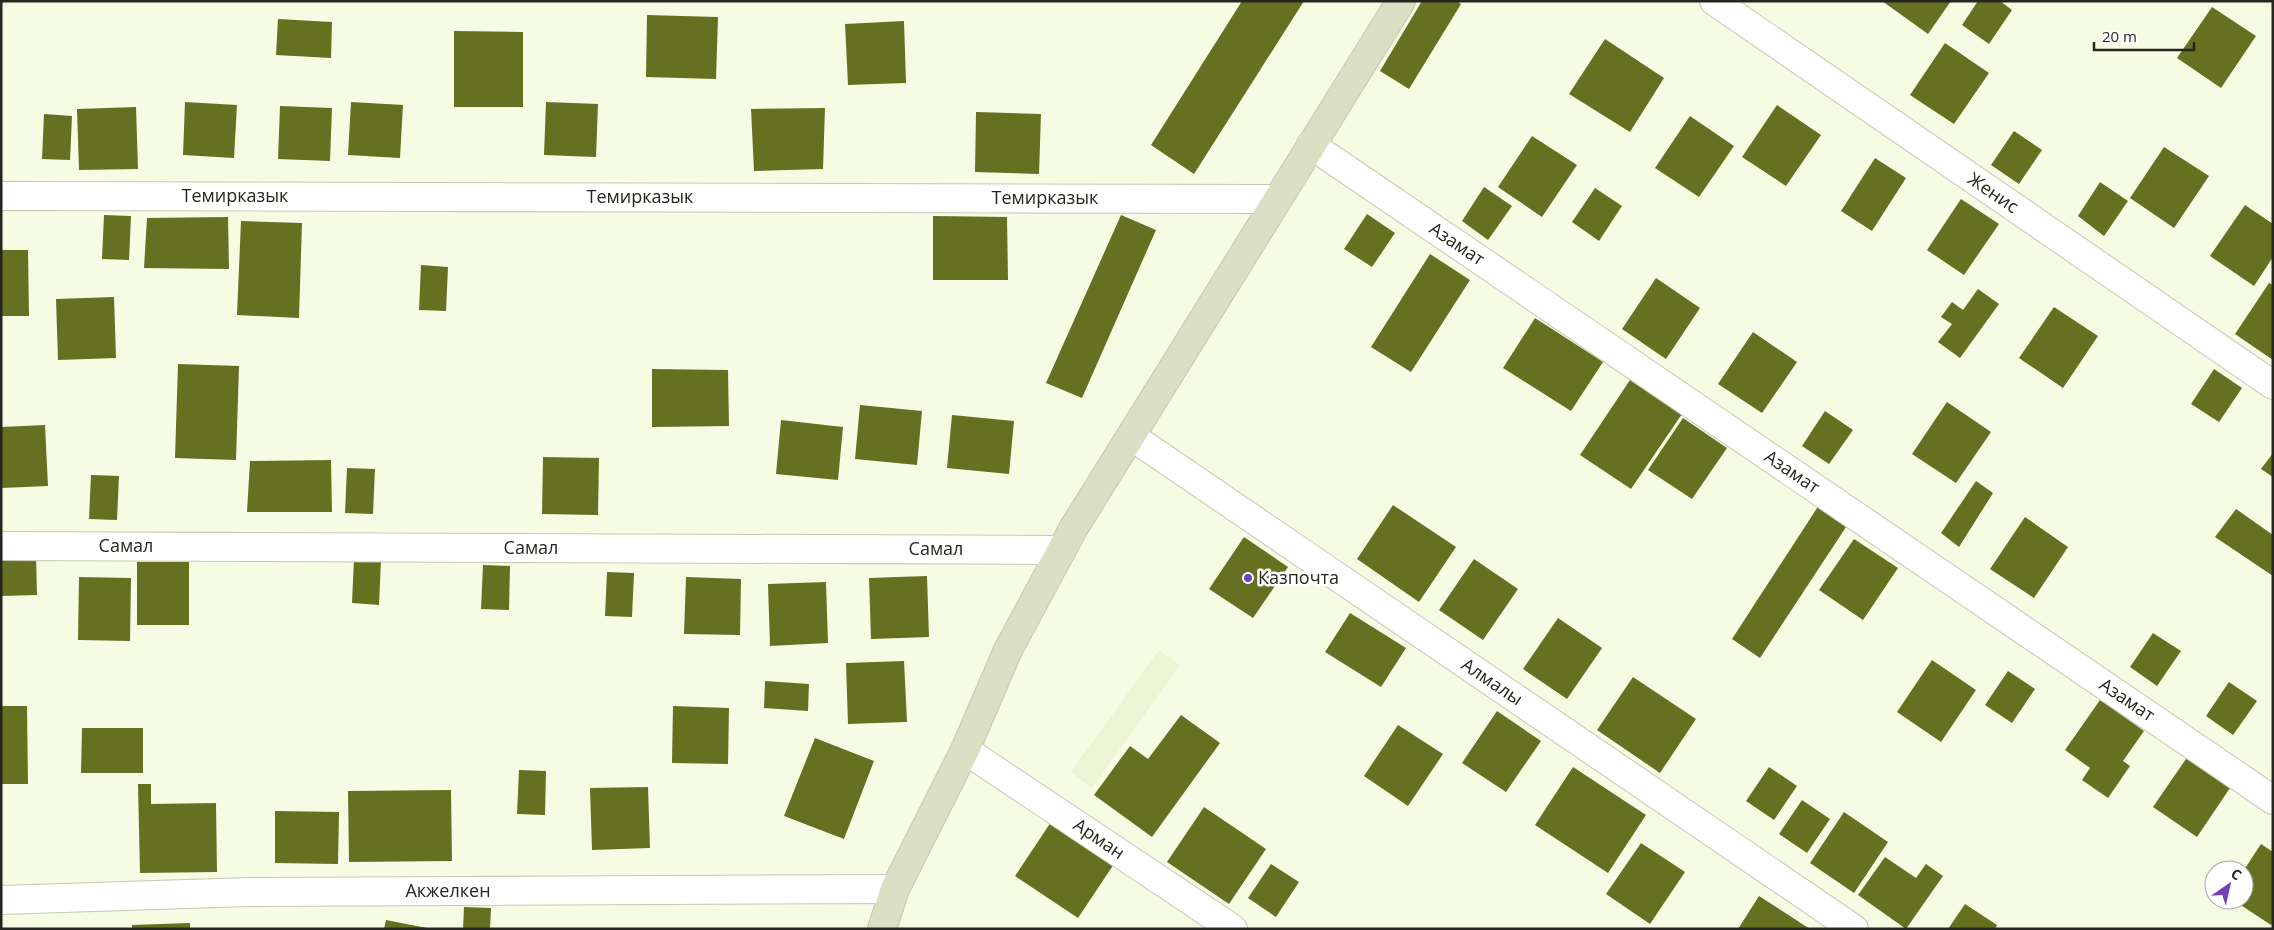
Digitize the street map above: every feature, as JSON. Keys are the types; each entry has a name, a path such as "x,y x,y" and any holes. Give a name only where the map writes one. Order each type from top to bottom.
{"street":[{"path":"882,929 895,889 965,750 1008,650 1062,550 1401,1"},
{"name":"Женис","path":"1714,1 2273,384"},
{"name":"Азамат","path":"1311,145 2273,800"},
{"name":"Темирказык","path":"1,196 1278,198"},
{"name":"Алмалы","path":"1131,436 1854,929"},
{"name":"Самал","path":"1,546 1062,550"},
{"name":"Арман","path":"965,750 1233,929"},
{"name":"Акжелкен","path":"1,900 249,892 895,889"}],"shaded area":[{"path":"1159,650 1180,665 1092,788 1071,772"}],"building":[{"path":"1242,1 1304,1 1194,174 1151,145"},
{"path":"1422,1 1457,1 1461,4 1409,89 1380,71"},
{"path":"1882,1 1951,1 1928,34"},
{"path":"1978,1 2000,1 2012,10 1989,44 1962,25"},
{"path":"2212,7 2256,36 2221,88 2177,58"},
{"path":"647,15 718,17 716,79 646,77"},
{"path":"278,19 332,22 331,58 276,55"},
{"path":"904,21 906,83 848,85 845,24"},
{"path":"454,31 523,32 523,107 454,107"},
{"path":"1605,39 1664,78 1630,132 1569,94"},
{"path":"1945,43 1989,73 1954,124 1910,95"},
{"path":"185,102 237,105 234,158 183,155"},
{"path":"351,102 403,105 400,158 348,155"},
{"path":"546,102 598,104 596,157 544,155"},
{"path":"1777,105 1821,135 1786,186 1742,157"},
{"path":"280,106 332,108 330,161 278,159"},
{"path":"136,107 138,169 79,170 77,109"},
{"path":"825,108 823,169 754,171 751,109"},
{"path":"976,112 1041,114 1039,174 975,172"},
{"path":"44,114 72,116 70,160 42,159"},
{"path":"1690,116 1734,146 1699,197 1655,168"},
{"path":"2014,131 2042,150 2019,184 1991,165"},
{"path":"1532,136 1577,165 1542,217 1498,187"},
{"path":"2164,147 2209,176 2174,228 2130,198"},
{"path":"1875,158 1906,178 1872,231 1841,211"},
{"path":"2100,182 2128,201 2104,236 2078,216"},
{"path":"1484,187 1512,206 1488,240 1462,221"},
{"path":"1595,188 1622,206 1599,241 1572,222"},
{"path":"1961,199 1999,224 1964,275 1927,250"},
{"path":"2245,205 2273,224 2273,257 2254,286 2210,256"},
{"path":"1367,214 1395,233 1372,267 1344,249"},
{"path":"104,215 131,216 129,260 102,259"},
{"path":"1121,215 1156,230 1082,398 1046,383"},
{"path":"933,216 1007,217 1008,280 933,280"},
{"path":"228,217 229,269 144,268 147,218"},
{"path":"241,221 302,223 299,318 237,315"},
{"path":"1,250 28,250 29,316 1,316"},
{"path":"1430,254 1470,280 1411,372 1371,347"},
{"path":"421,265 448,267 446,311 419,310"},
{"path":"1656,278 1700,308 1666,359 1622,329"},
{"path":"2269,283 2273,285 2273,360 2235,334"},
{"path":"1978,289 1999,304 1960,358 1938,342 1952,324 1941,317 1952,302 1963,310"},
{"path":"114,297 116,358 58,360 56,299"},
{"path":"2054,307 2098,336 2063,388 2019,358"},
{"path":"1535,318 1603,362 1571,411 1503,368"},
{"path":"1753,332 1797,362 1762,413 1718,384"},
{"path":"178,364 239,366 236,460 175,458"},
{"path":"652,369 728,370 729,426 652,427"},
{"path":"2214,369 2242,388 2219,422 2191,404"},
{"path":"1632,377 1684,411 1631,489 1580,455"},
{"path":"1947,402 1991,432 1956,483 1912,454"},
{"path":"860,405 922,411 917,465 855,459"},
{"path":"1825,411 1853,430 1829,464 1802,446"},
{"path":"952,415 1014,421 1009,474 947,468"},
{"path":"1683,418 1727,448 1692,499 1648,470"},
{"path":"781,420 843,427 838,480 776,474"},
{"path":"45,425 48,486 1,488 1,427"},
{"path":"2273,453 2273,477 2261,469"},
{"path":"543,457 599,458 598,515 542,514"},
{"path":"331,460 332,512 247,512 250,461"},
{"path":"347,468 375,469 373,514 345,513"},
{"path":"91,475 119,476 117,520 89,519"},
{"path":"1976,481 1993,493 1959,547 1941,533"},
{"path":"1393,505 1456,547 1419,602 1357,559"},
{"path":"1819,505 1848,524 1760,658 1732,639"},
{"path":"2236,509 2273,535 2273,576 2215,537"},
{"path":"2025,517 2068,547 2034,598 1990,569"},
{"name":"Казпочта","path":"1244,537 1288,567 1253,618 1209,589"},
{"path":"1854,539 1898,568 1863,620 1819,590"},
{"path":"36,555 37,595 1,596 1,556"},
{"path":"354,559 381,560 379,605 352,603"},
{"path":"1474,559 1518,589 1483,640 1439,610"},
{"path":"137,562 189,562 189,625 137,625"},
{"path":"483,565 510,566 509,610 481,609"},
{"path":"607,572 634,573 632,617 605,616"},
{"path":"927,576 929,637 871,639 869,578"},
{"path":"79,577 131,578 130,641 78,640"},
{"path":"686,577 741,579 740,635 684,634"},
{"path":"826,582 828,643 770,646 768,584"},
{"path":"1350,613 1406,648 1381,687 1325,652"},
{"path":"1558,618 1602,648 1567,699 1523,669"},
{"path":"2153,633 2181,651 2157,686 2130,667"},
{"path":"1932,660 1976,690 1941,742 1897,712"},
{"path":"904,661 907,722 848,724 846,663"},
{"path":"2008,671 2035,689 2012,723 1985,705"},
{"path":"1633,677 1696,719 1660,773 1597,730"},
{"path":"765,681 809,684 808,711 764,708"},
{"path":"2229,682 2257,701 2233,735 2206,716"},
{"path":"2100,700 2144,731 2123,761 2130,766 2108,798 2082,780 2090,768 2065,750"},
{"path":"1,706 27,706 28,784 1,784"},
{"path":"673,706 729,708 728,764 672,763"},
{"path":"1497,711 1541,741 1506,792 1462,763"},
{"path":"1181,715 1220,743 1152,837 1094,795 1130,746 1148,759"},
{"path":"1398,725 1443,754 1408,806 1364,776"},
{"path":"82,728 143,728 143,773 81,773"},
{"path":"815,738 874,761 844,839 784,816"},
{"path":"2188,756 2232,785 2197,837 2153,807"},
{"path":"1573,767 1646,815 1608,873 1535,825"},
{"path":"1769,767 1797,786 1774,820 1746,801"},
{"path":"519,770 546,771 545,815 517,814"},
{"path":"138,784 151,784 151,804 216,803 217,872 140,873"},
{"path":"648,787 650,848 592,850 590,788"},
{"path":"451,790 452,861 349,862 348,791"},
{"path":"1802,800 1830,819 1807,853 1779,834"},
{"path":"1204,807 1266,849 1229,904 1167,862"},
{"path":"275,811 339,812 338,864 275,863"},
{"path":"1844,812 1888,842 1854,893 1810,863"},
{"path":"1051,822 1114,864 1078,918 1015,876"},
{"path":"1641,843 1685,872 1650,924 1606,894"},
{"path":"2261,844 2273,852 2273,922 2271,925 2248,910 2254,910 2254,860 2251,860"},
{"path":"1885,857 1916,878 1926,864 1943,876 1906,929 1858,895"},
{"path":"1271,864 1299,882 1276,917 1248,898"},
{"path":"1759,896 1810,929 1738,929"},
{"path":"1965,904 1997,925 1995,929 1948,929"},
{"path":"464,907 491,908 490,929 463,929"},
{"path":"386,920 427,928 427,929 384,929"},
{"path":"190,923 190,929 132,929 132,925"}],"place":[{"name":"Казпочта","path":"1248,578"}]}
